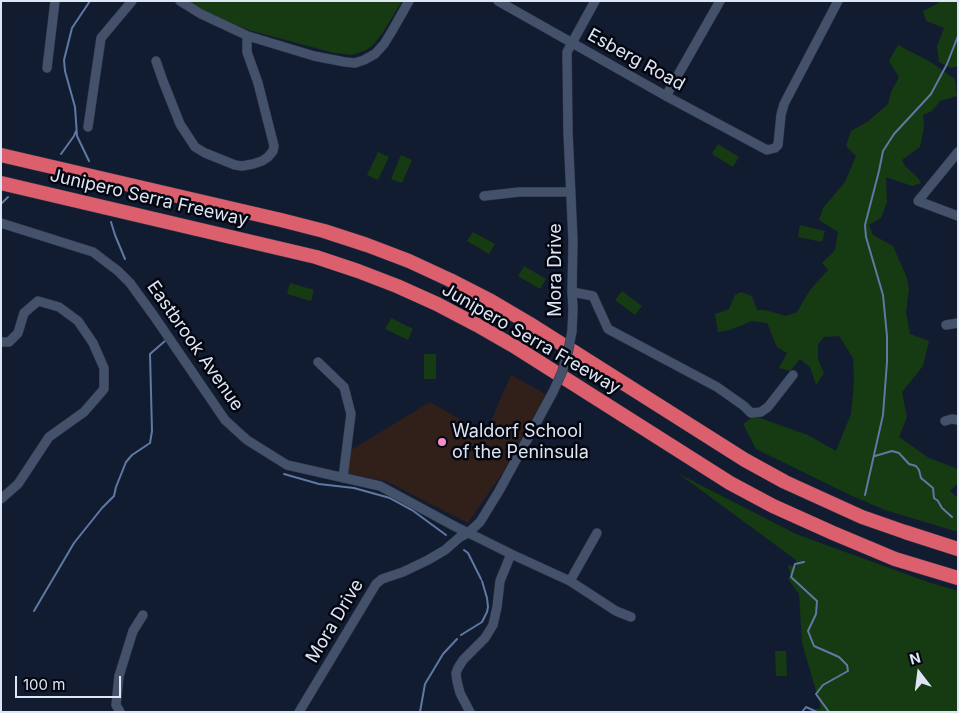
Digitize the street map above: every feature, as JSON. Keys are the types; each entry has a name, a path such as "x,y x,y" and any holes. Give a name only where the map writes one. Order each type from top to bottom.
{"highway":[{"name":"Junipero Serra Freeway","path":"1,156 324,231 409,261 491,301 745,460 785,482 862,517 958,549"},
{"name":"Junipero Serra Freeway","path":"1,183 316,257 358,270 397,286 477,324 730,482 773,506 833,534 896,559 958,578"}],"street":[{"path":"47,68 55,1"},
{"path":"88,127 101,38 132,1"},
{"path":"180,1 201,14 248,36 314,56 355,63 375,54 384,44 408,1"},
{"name":"Esberg Road","path":"498,1 666,96 767,150 778,145 784,104 838,1"},
{"name":"Mora Drive","path":"299,712 376,584 382,579 403,572 445,550 480,522 499,491 562,372 572,331 574,308 572,292 573,241 568,132 567,52 595,1"},
{"path":"666,96 720,1"},
{"path":"156,61 180,124 195,147 235,165 253,164 268,157 273,151 274,146 258,83 247,52 248,36"},
{"path":"958,152 918,201 958,216"},
{"path":"484,196 520,192 571,192"},
{"name":"Eastbrook Avenue","path":"1,223 93,252 113,267 130,283 220,413 247,440 287,465 380,486 468,533 570,581 616,610 631,617"},
{"path":"572,292 593,296 608,328 717,387 751,412 761,412 768,407 793,375"},
{"path":"1,342 9,342 18,333 24,313 38,301 59,307 78,321 93,343 104,368 104,389 84,412 49,437 18,484 1,498"},
{"path":"946,325 958,323"},
{"path":"318,362 344,387 351,414 343,478"},
{"path":"945,422 958,420"},
{"path":"570,581 597,533"},
{"path":"470,712 460,694 456,673 463,660 485,638 493,625 500,581 510,554"},
{"path":"120,712 116,705 119,676 134,631 143,615"}],"shaded area":[{"name":"Waldorf School of the Peninsula","path":"511,375 546,394 501,475 468,523 386,481 348,474 351,450 430,402 485,434"}],"green space":[{"path":"187,1 402,1 382,34 372,46 352,55 334,53 252,31 211,16"},
{"path":"939,1 958,1 958,66 951,68 939,62 937,46 944,28 926,21 923,11"},
{"path":"898,45 929,61 955,79 957,96 940,101 932,111 923,115 924,127 920,147 902,160 905,166 921,183 912,186 886,177 887,202 881,218 869,225 873,235 893,246 907,278 909,289 906,312 910,334 929,341 923,366 902,392 907,417 899,437 929,458 958,469 958,483 950,491 958,498 958,532 885,510 756,449 743,424 754,416 808,435 836,451 851,414 854,383 853,358 839,336 824,337 818,344 818,359 824,373 816,385 810,367 800,359 790,371 779,368 787,353 777,347 767,323 752,321 730,330 718,332 715,314 729,309 735,295 741,292 752,296 757,310 765,310 786,316 797,312 810,290 828,270 822,263 835,250 838,232 819,220 823,208 845,182 856,156 846,146 851,131 867,122 888,104 891,92 899,77 889,61"},
{"path":"718,144 739,157 733,167 712,154"},
{"path":"378,152 389,157 378,180 367,175"},
{"path":"401,155 412,160 402,183 391,179"},
{"path":"800,225 825,231 822,242 798,237"},
{"path":"473,232 495,244 489,254 467,241"},
{"path":"524,266 546,279 540,289 518,276"},
{"path":"290,283 314,290 311,301 287,294"},
{"path":"622,291 642,306 635,315 615,300"},
{"path":"391,318 413,329 408,340 385,329"},
{"path":"424,354 436,354 436,379 424,379"},
{"path":"679,474 796,534 958,591 958,712 809,712 821,708 802,643 799,594 788,579 791,575 788,565 797,567 796,560"},
{"path":"775,651 786,651 787,676 776,676"}],"waterway":[{"path":"89,161 77,136 75,107 65,71 64,60 72,28 90,1"},
{"path":"865,495 883,415 887,362 887,336 883,295 866,237 865,225 883,151 894,134 931,94 947,64 958,36"},
{"path":"61,154 76,131"},
{"path":"1,204 8,197"},
{"path":"111,222 125,259"},
{"path":"34,611 74,543 114,496 126,462 132,455 150,443 152,431 150,354 165,341"},
{"path":"875,456 892,451 899,453 909,464 916,466 921,478 933,488 934,498 952,517"},
{"path":"284,474 319,484 354,488 390,498 412,510 446,535"},
{"path":"464,550 468,553 481,579"},
{"path":"804,562 795,564 791,577 817,601 816,614 808,631 814,646 839,657 847,665 848,671 823,685 816,694 829,712"},
{"path":"461,635 482,622 487,612 487,598 482,581"},
{"path":"420,712 425,684 443,654 457,639"},
{"path":"802,712 806,707 817,712"}],"place":[{"name":"Waldorf School of the Peninsula","path":"442,442"}]}
